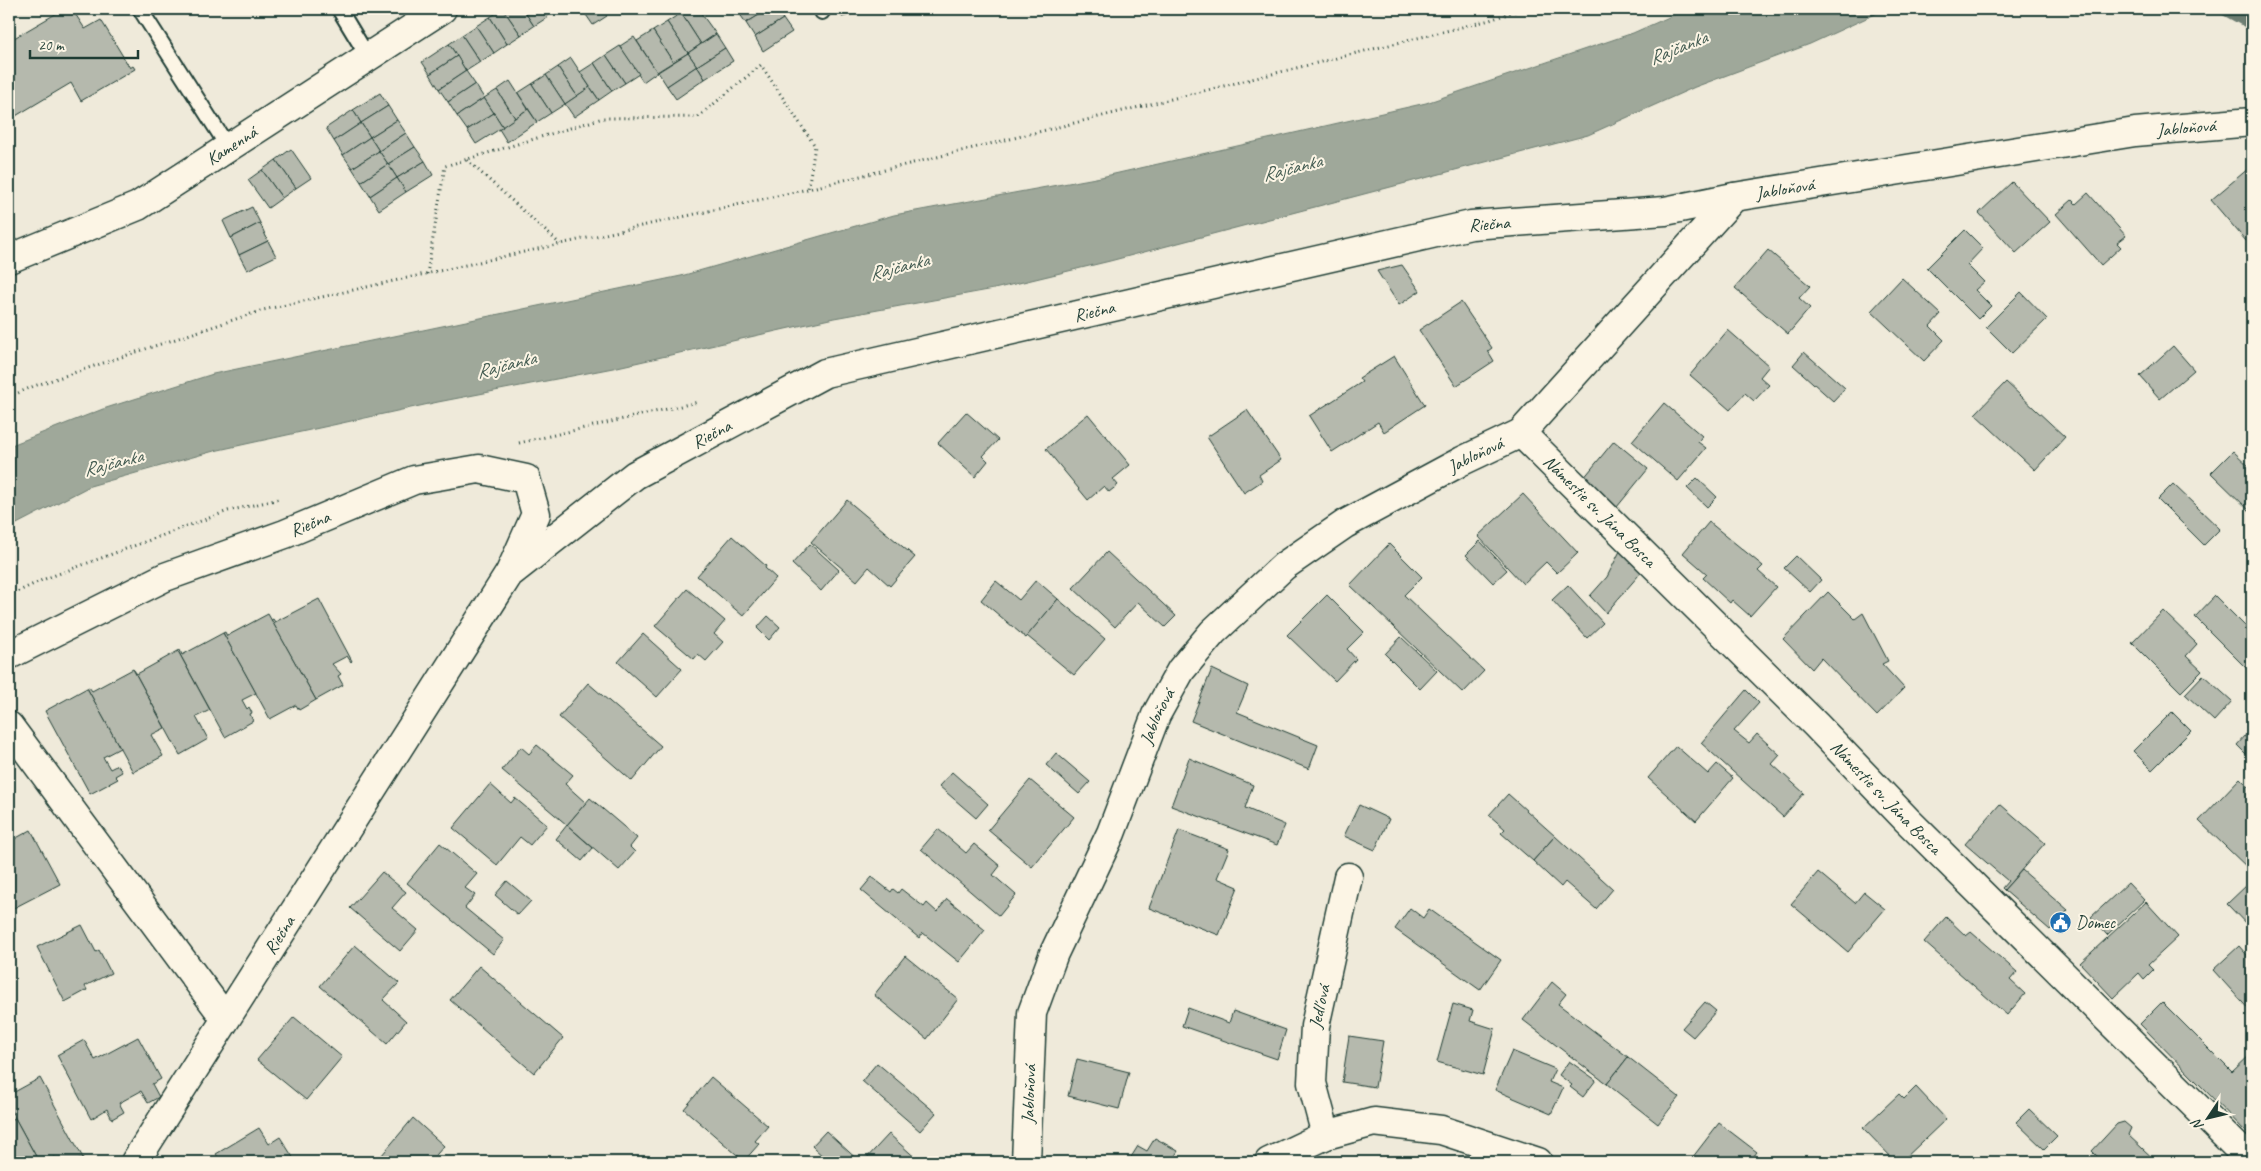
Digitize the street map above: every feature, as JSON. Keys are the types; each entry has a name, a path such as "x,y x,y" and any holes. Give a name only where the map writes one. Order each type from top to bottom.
{"street":[{"name":"Kamenná","path":"9,259 138,206 442,9"},
{"name":"Jabloňová","path":"1026,1162 1032,1013 1054,953 1111,833 1156,715 1181,670 1213,632 1284,566 1345,524 1462,461 1521,433 1734,197 2135,132 2252,122"},
{"name":"Riečna","path":"509,574 635,475 825,373 1472,225 1665,211 1734,197"},
{"name":"Námestie sv. Jána Bosca","path":"1521,433 1816,725 1914,827 2252,1162"},
{"name":"Riečna","path":"9,655 166,577 285,534 414,480 479,468 526,480 536,514 509,574 135,1162"},
{"path":"9,726 225,1018"},
{"name":"Jedľová","path":"1326,1135 1312,1083 1316,1026 1348,877"},
{"path":"1269,1162 1326,1135 1374,1122 1441,1130 1538,1162"}],"lane":[{"path":"140,9 228,147"},
{"path":"340,9 368,57"}],"path":[{"path":"9,397 34,386 263,310 808,189 1490,20 1521,9"},
{"path":"427,274 444,166 603,118 698,117 761,65 815,146 808,189"},
{"path":"467,160 560,244"}],"water":[{"name":"Rajčanka","path":"1687,9 1886,9 1810,44 1695,87 1588,135 1110,261 994,289 834,318 613,368 438,402 214,451 90,486 9,528 9,446 103,409 213,374 681,276 894,215 1101,177 1426,103 1633,33"}],"building":[{"path":"64,9 72,9 85,29 101,20 130,68 133,66 135,69 81,101 71,83 9,120 9,41"},
{"path":"503,9 523,9 534,26 521,35"},
{"path":"503,9 521,35 507,44 490,17"},
{"path":"523,9 542,9 548,17 534,26"},
{"path":"582,9 602,9 607,16 593,25"},
{"path":"687,9 698,9 716,34 701,44 681,13"},
{"path":"769,9 746,23 737,10"},
{"path":"769,9 777,9 783,19 755,37 746,23"},
{"path":"840,9 872,9 842,17"},
{"path":"681,13 701,44 688,53 667,22"},
{"path":"490,17 507,44 494,53 476,26"},
{"path":"783,19 792,32 763,51 755,37"},
{"path":"667,22 688,53 673,62 653,31"},
{"path":"476,26 494,53 480,62 462,35"},
{"path":"653,31 673,62 657,72 637,41"},
{"path":"716,34 725,48 697,66 688,53"},
{"path":"462,35 480,62 466,71 449,44"},
{"path":"634,37 657,72 643,82 620,46"},
{"path":"449,44 457,56 430,74 422,62"},
{"path":"620,46 639,74 625,83 606,55"},
{"path":"725,48 733,61 705,79 697,66"},
{"path":"688,53 697,66 667,86 658,72"},
{"path":"606,55 625,83 612,91 594,63"},
{"path":"457,56 466,71 439,89 430,74"},
{"path":"571,58 590,87 577,96 558,67"},
{"path":"594,63 612,91 599,100 580,72"},
{"path":"697,66 705,79 676,99 667,86"},
{"path":"558,67 577,96 565,104 546,75"},
{"path":"466,71 475,84 448,102 439,89"},
{"path":"546,75 565,104 551,113 532,84"},
{"path":"510,81 528,109 515,118 497,90"},
{"path":"475,84 484,98 457,116 448,102"},
{"path":"532,84 551,113 537,122 518,93"},
{"path":"590,87 599,100 574,117 565,104"},
{"path":"497,90 515,118 503,127 484,98"},
{"path":"380,93 388,106 361,123 353,110"},
{"path":"484,98 494,113 467,130 457,116"},
{"path":"388,106 397,120 370,137 361,123"},
{"path":"528,109 537,122 507,142 499,129"},
{"path":"353,110 361,123 334,141 326,128"},
{"path":"494,113 503,127 476,144 467,130"},
{"path":"397,120 406,133 379,151 370,137"},
{"path":"361,123 370,137 343,155 334,141"},
{"path":"406,133 415,147 388,164 379,151"},
{"path":"370,137 379,151 352,168 343,155"},
{"path":"415,147 425,161 397,178 388,164"},
{"path":"291,149 311,178 296,188 276,160"},
{"path":"379,151 388,164 361,182 352,168"},
{"path":"276,160 296,188 282,198 262,170"},
{"path":"425,161 433,175 406,192 397,178"},
{"path":"388,164 397,178 370,196 361,182"},
{"path":"2249,168 2252,172 2252,236 2246,241 2211,200"},
{"path":"262,170 282,198 268,208 248,180"},
{"path":"397,178 406,192 379,210 370,196"},
{"path":"2012,182 2050,222 2016,253 1979,213"},
{"path":"2088,193 2126,236 2117,243 2121,247 2101,265 2056,214 2072,200 2076,204"},
{"path":"252,207 260,223 231,238 223,221"},
{"path":"260,223 268,241 239,255 231,238"},
{"path":"1965,230 1983,248 1967,265 1984,282 1975,290 1991,306 1978,319 1927,268"},
{"path":"268,241 276,256 247,270 239,255"},
{"path":"1768,250 1810,286 1799,298 1810,308 1788,334 1735,288"},
{"path":"1402,265 1420,291 1399,305 1377,271"},
{"path":"1902,278 1941,314 1930,326 1944,340 1924,361 1871,311"},
{"path":"2021,292 2047,319 2012,353 1986,327"},
{"path":"1461,302 1492,348 1488,351 1494,361 1456,386 1419,330"},
{"path":"1728,330 1769,366 1760,377 1769,385 1754,401 1745,393 1730,410 1690,375"},
{"path":"2173,346 2194,370 2160,399 2140,376"},
{"path":"1804,352 1845,388 1833,401 1793,365"},
{"path":"1394,356 1425,405 1384,432 1378,422 1332,452 1309,416 1362,382 1359,378"},
{"path":"2006,382 2065,437 2035,470 1975,414"},
{"path":"1664,403 1702,436 1698,442 1706,448 1678,481 1632,441"},
{"path":"1247,410 1281,460 1259,475 1262,481 1244,493 1207,437"},
{"path":"966,412 998,440 983,456 988,461 975,477 938,443"},
{"path":"1088,414 1130,465 1113,479 1118,485 1109,492 1104,486 1088,500 1046,449"},
{"path":"1614,441 1648,469 1617,507 1583,479"},
{"path":"2233,451 2252,469 2252,513 2211,473"},
{"path":"1697,478 1717,497 1707,507 1687,488"},
{"path":"2173,484 2220,529 2204,545 2158,499"},
{"path":"1523,494 1578,553 1557,573 1546,562 1523,584 1478,536"},
{"path":"847,500 915,557 890,586 869,567 857,581 811,542"},
{"path":"1709,522 1763,566 1758,571 1776,587 1750,616 1732,600 1730,603 1703,578 1707,574 1683,553"},
{"path":"732,536 766,566 765,568 776,578 743,616 697,576"},
{"path":"1480,541 1507,570 1493,583 1466,555"},
{"path":"810,544 839,570 821,591 792,564"},
{"path":"1389,544 1422,577 1404,595 1484,671 1463,693 1350,585"},
{"path":"1623,545 1645,568 1606,613 1590,596 1607,577"},
{"path":"1107,552 1176,616 1165,627 1138,602 1115,627 1073,588"},
{"path":"1796,556 1821,580 1810,592 1784,568"},
{"path":"1036,580 1058,599 1026,638 981,600 996,581 1019,600"},
{"path":"1568,585 1603,623 1587,638 1552,600"},
{"path":"687,589 725,621 714,634 723,642 706,661 698,654 694,659 655,626"},
{"path":"1828,592 1855,619 1863,613 1888,661 1882,664 1904,688 1877,716 1821,658 1812,669 1783,639"},
{"path":"1327,595 1364,632 1347,649 1356,659 1335,681 1287,635"},
{"path":"2215,596 2252,633 2252,674 2195,617"},
{"path":"319,599 352,661 347,656 332,664 341,674 338,676 343,685 316,700 271,620 273,619 275,622"},
{"path":"1058,599 1105,639 1074,675 1027,636"},
{"path":"2163,611 2197,644 2186,656 2202,671 2181,692 2132,643"},
{"path":"268,614 316,700 299,710 296,705 270,719 223,633 225,632 227,636"},
{"path":"768,616 780,627 769,640 757,628"},
{"path":"223,633 256,693 242,700 247,709 249,707 253,721 225,737 178,651 180,650 182,655"},
{"path":"643,634 682,669 657,697 618,662"},
{"path":"1401,637 1437,671 1420,689 1385,654"},
{"path":"178,651 210,710 196,717 208,739 180,755 133,669 137,674"},
{"path":"133,669 165,728 151,735 163,756 133,772 87,688 89,687 92,691"},
{"path":"1212,669 1248,686 1237,712 1318,745 1309,769 1191,721"},
{"path":"2203,675 2232,701 2214,721 2185,694"},
{"path":"588,683 661,746 632,781 559,717"},
{"path":"87,688 120,748 103,757 110,769 118,765 122,772 115,776 118,779 90,794 45,711"},
{"path":"1746,690 1759,703 1734,731 1749,743 1757,734 1780,755 1772,764 1804,793 1783,817 1701,743"},
{"path":"2172,712 2191,731 2152,770 2133,751"},
{"path":"2252,728 2252,760 2237,745"},
{"path":"537,745 573,775 565,784 586,803 567,825 502,770 521,747 529,754"},
{"path":"1676,746 1708,774 1717,764 1733,778 1696,821 1648,778"},
{"path":"1056,753 1090,782 1079,794 1046,765"},
{"path":"1189,758 1253,785 1245,808 1285,825 1277,845 1171,806"},
{"path":"952,772 988,804 976,818 939,786"},
{"path":"2240,778 2252,790 2252,872 2199,821"},
{"path":"1030,780 1074,817 1032,867 988,830"},
{"path":"490,784 511,803 515,798 547,825 530,845 520,837 497,865 453,828"},
{"path":"1508,794 1555,836 1533,861 1501,833 1505,829 1489,815"},
{"path":"590,798 637,838 630,847 635,852 619,870 567,825"},
{"path":"2000,804 2045,843 2004,890 2002,888 2008,881 1965,844"},
{"path":"1359,805 1389,819 1375,850 1344,836"},
{"path":"567,825 593,848 582,861 556,839"},
{"path":"938,829 966,853 974,844 1000,866 993,875 1016,895 999,916 921,849"},
{"path":"31,830 60,884 10,910 9,842"},
{"path":"1179,830 1229,849 1217,878 1238,887 1219,935 1149,908"},
{"path":"1555,836 1613,889 1596,909 1565,882 1561,887 1533,861"},
{"path":"440,843 477,874 465,888 475,895 465,908 504,940 493,954 407,883"},
{"path":"2022,870 2068,910 2050,930 2004,890"},
{"path":"382,872 406,892 392,908 418,930 400,951 350,908"},
{"path":"1818,872 1855,903 1864,892 1885,909 1848,952 1791,904"},
{"path":"872,877 891,892 893,889 898,893 901,889 924,907 927,903 937,912 947,899 985,930 959,962 923,933 919,938 861,890"},
{"path":"507,881 531,901 518,915 495,895"},
{"path":"2128,883 2144,900 2107,935 2091,917"},
{"path":"2248,884 2252,889 2252,930 2227,904"},
{"path":"2146,902 2178,937 2148,965 2153,970 2144,979 2139,973 2113,998 2080,963"},
{"path":"1410,908 1423,918 1429,909 1501,960 1480,990 1395,929"},
{"path":"1946,917 1966,936 1971,932 2017,972 2010,980 2025,994 2007,1015 1924,942"},
{"path":"82,925 96,952 99,950 111,973 85,986 87,990 65,1002 37,947"},
{"path":"355,945 399,983 383,1000 406,1021 387,1044 320,986"},
{"path":"2239,946 2252,961 2252,1013 2213,970"},
{"path":"905,956 958,999 927,1039 874,995"},
{"path":"479,966 563,1038 534,1073 450,1000"},
{"path":"1552,982 1566,994 1558,1004 1628,1057 1607,1084 1523,1020"},
{"path":"1705,1002 1716,1011 1693,1037 1682,1028"},
{"path":"2162,1002 2232,1072 2252,1053 2252,1138 2140,1024"},
{"path":"1453,1004 1473,1010 1470,1021 1495,1029 1483,1075 1437,1062"},
{"path":"1188,1008 1229,1023 1233,1011 1286,1030 1277,1059 1182,1026"},
{"path":"294,1017 342,1057 306,1100 257,1060"},
{"path":"1349,1036 1383,1041 1375,1087 1342,1082"},
{"path":"138,1037 161,1079 152,1084 159,1097 148,1103 141,1091 119,1103 124,1112 112,1119 107,1109 91,1119 57,1055 84,1040 95,1060"},
{"path":"1512,1051 1555,1069 1549,1082 1563,1088 1551,1114 1495,1090"},
{"path":"1628,1057 1679,1097 1658,1124 1607,1084"},
{"path":"1077,1059 1129,1072 1119,1109 1068,1096"},
{"path":"1569,1061 1596,1080 1583,1097 1559,1075"},
{"path":"877,1063 936,1113 920,1131 862,1081"},
{"path":"711,1077 768,1126 755,1141 759,1144 744,1161 684,1109"},
{"path":"40,1078 83,1158 75,1162 59,1162 55,1157 39,1162 9,1107 9,1095"},
{"path":"1916,1087 1946,1119 1901,1162 1896,1162 1863,1128 1899,1094 1904,1099"},
{"path":"2029,1109 2057,1136 2044,1149 2016,1122"},
{"path":"15,1118 39,1162 9,1162 9,1121"},
{"path":"413,1118 444,1146 430,1162 376,1162"},
{"path":"2124,1122 2131,1128 2128,1135 2157,1162 2099,1162 2101,1160 2092,1151 2117,1124"},
{"path":"1719,1123 1757,1152 1749,1162 1689,1162"},
{"path":"259,1128 269,1144 280,1137 296,1162 221,1162 216,1154"},
{"path":"826,1131 860,1162 829,1162 812,1146"},
{"path":"889,1134 920,1162 863,1162"},
{"path":"1155,1138 1178,1151 1171,1162 1128,1162 1138,1146 1147,1151"}],"waterway":[{"path":"2223,9 2252,25"}],"place":[{"name":"Domec","path":"2060,922"}]}
